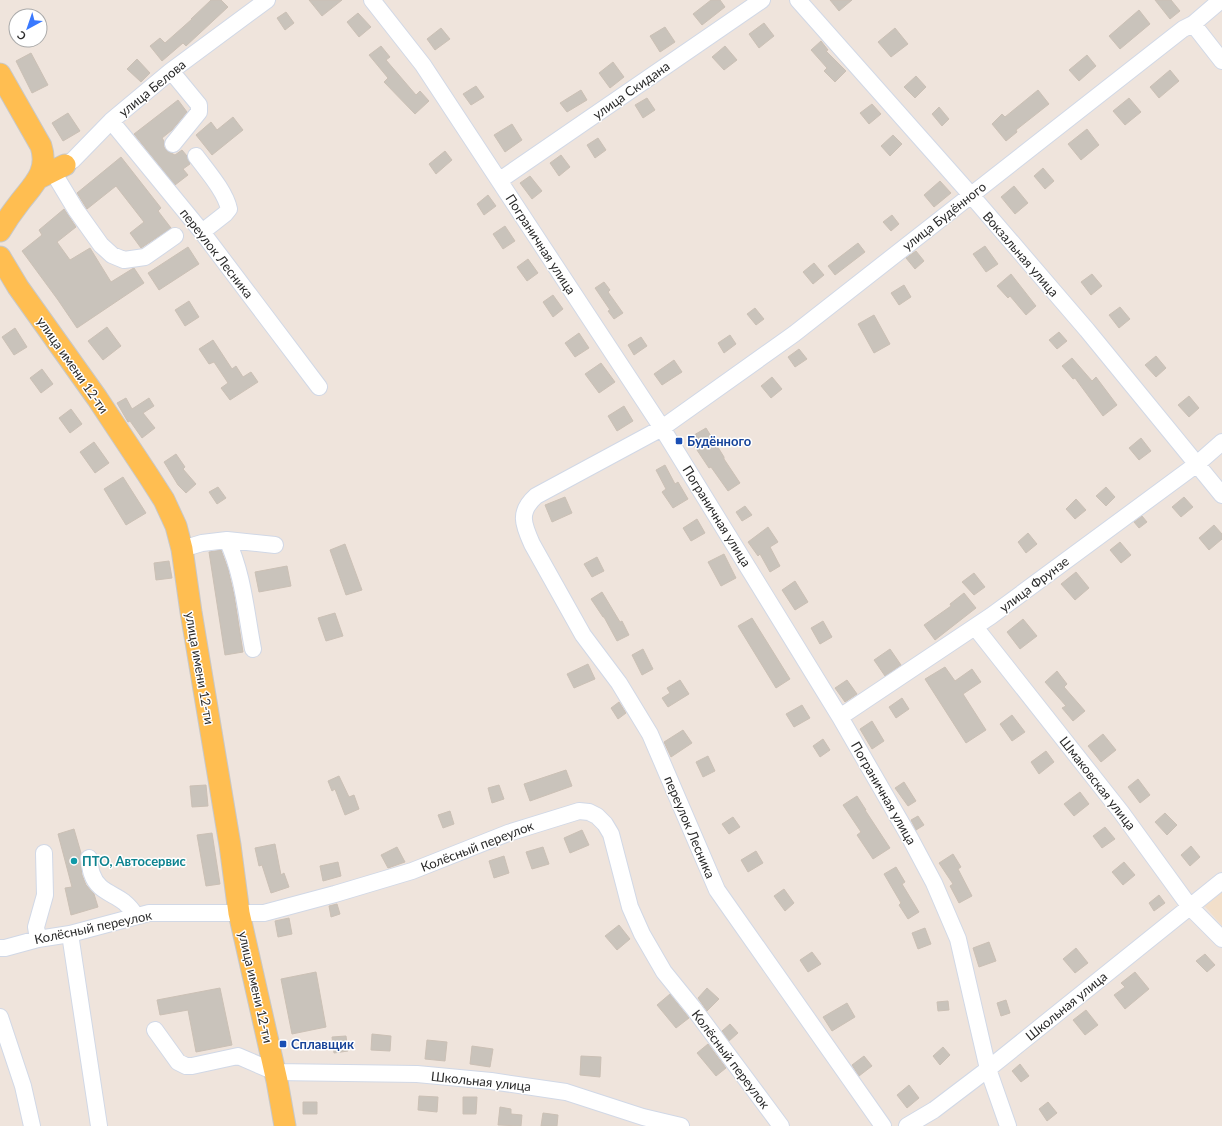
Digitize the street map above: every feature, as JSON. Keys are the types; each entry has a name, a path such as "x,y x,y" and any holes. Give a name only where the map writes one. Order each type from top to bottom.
{"main road":[{"path":"0,74 41,146 44,154 44,162 52,172 0,231"},
{"name":"улица имени 12-ти","path":"0,257 18,287 97,398 156,487 176,526 182,549 191,612 230,845 239,913 275,1072 284,1126"}],"street":[{"name":"улица Белова","path":"52,172 72,160 112,121 171,71 267,0"},
{"name":"Пограничная улица","path":"372,0 423,65 662,428 840,717 920,857 934,883 958,939 988,1069 1008,1126"},
{"name":"улица Скидана","path":"500,180 762,0"},
{"name":"Вокзальная улица","path":"798,0 971,195 1087,330 1222,495"},
{"name":"улица Будённого","path":"523,514 529,503 536,496 662,428 794,334 1177,34 1193,24 1221,0"},
{"path":"1193,24 1222,61"},
{"path":"171,71 199,105 199,112 173,144"},
{"name":"переулок Лесника","path":"112,121 202,232 319,388"},
{"path":"196,156 218,187 229,209 225,214 202,232"},
{"path":"52,172 76,210 101,245 112,255 124,260 145,257 175,236"},
{"name":"улица Фрунзе","path":"840,717 975,627 1197,464 1222,442"},
{"name":"переулок Лесника","path":"523,514 525,529 532,544 583,635 619,683 650,734 717,890 883,1126"},
{"path":"182,549 202,543 227,540 275,545"},
{"path":"227,540 234,555 238,571 253,649"},
{"name":"Шмаковская улица","path":"975,627 1122,812 1190,907 1222,938"},
{"name":"Колёсный переулок","path":"0,948 38,939 70,934 150,913 264,912 335,894 412,871 508,833 559,816 579,811 589,812 597,816 605,824 611,834 630,907 642,934 664,972 694,1009 781,1126"},
{"path":"38,939 36,927 45,895 44,853"},
{"path":"89,858 92,874 100,887 109,894 124,901 136,916"},
{"name":"Школьная улица","path":"907,1126 934,1110 988,1069 1222,881"},
{"path":"70,934 99,1126"},
{"path":"0,1017 23,1086 32,1126"},
{"path":"155,1030 178,1062 186,1066 238,1056 275,1072"},
{"name":"Школьная улица","path":"275,1072 417,1074 491,1081 566,1092 632,1120 681,1126"}],"shaded area":[{"path":"1222,889 1222,926 1203,904"}],"building":[{"path":"211,0 221,0 228,7 186,46 183,43 162,61 150,46 160,38 165,43"},
{"path":"309,0 342,0 322,16"},
{"path":"711,0 720,0 725,7 702,25 693,14"},
{"path":"830,0 852,0 839,11"},
{"path":"1155,0 1171,0 1180,11 1170,19"},
{"path":"1139,10 1150,24 1120,49 1109,36"},
{"path":"286,12 294,23 285,30 277,18"},
{"path":"358,13 371,27 359,37 347,22"},
{"path":"764,23 774,36 759,48 749,34"},
{"path":"665,27 675,42 660,52 650,36"},
{"path":"441,28 450,39 435,50 427,39"},
{"path":"895,28 908,44 891,57 878,42"},
{"path":"821,41 828,50 826,51 846,71 835,82 824,71 827,68 811,50"},
{"path":"381,46 390,57 386,60 416,95 420,91 429,101 415,114 384,82 388,78 369,55"},
{"path":"725,46 737,60 724,70 712,57"},
{"path":"31,53 48,85 32,93 16,61"},
{"path":"1087,55 1096,66 1079,81 1069,70"},
{"path":"137,59 150,73 141,82 127,69"},
{"path":"613,62 624,77 610,88 599,73"},
{"path":"1170,70 1179,81 1159,98 1150,87"},
{"path":"916,76 926,87 915,98 904,87"},
{"path":"476,86 484,97 471,105 463,94"},
{"path":"581,90 587,100 567,112 560,103"},
{"path":"1038,90 1049,104 1016,130 1017,132 1006,141 992,124 1002,114 1005,117"},
{"path":"647,98 655,110 643,118 635,105"},
{"path":"1129,98 1141,112 1125,125 1113,111"},
{"path":"178,100 187,112 172,130 162,138 164,141 164,147 167,151 175,155 182,150 187,156 190,164 183,169 188,175 175,185 134,134"},
{"path":"872,104 881,114 869,124 860,113"},
{"path":"939,107 949,119 942,126 932,114"},
{"path":"68,113 80,131 63,141 52,123"},
{"path":"233,117 243,130 212,155 196,135 211,122 217,130"},
{"path":"512,124 522,140 505,152 494,135"},
{"path":"1087,129 1099,145 1081,160 1068,144"},
{"path":"893,135 902,144 890,156 881,146"},
{"path":"598,138 606,150 595,158 587,145"},
{"path":"445,151 452,160 436,174 429,164"},
{"path":"561,155 570,167 559,176 550,163"},
{"path":"121,157 161,208 158,211 171,228 141,248 130,233 144,222 116,186 87,209 77,193"},
{"path":"1043,168 1054,181 1045,189 1034,176"},
{"path":"530,176 542,191 532,199 520,183"},
{"path":"940,181 951,193 934,207 924,195"},
{"path":"1014,186 1028,203 1015,214 1001,197"},
{"path":"488,195 496,206 484,215 477,204"},
{"path":"64,209 76,227 57,242 70,260 90,248 111,282 134,268 144,283 77,328 22,251 42,235 39,230"},
{"path":"892,215 899,224 891,231 883,222"},
{"path":"505,226 515,241 503,249 493,234"},
{"path":"858,243 865,252 835,275 828,266"},
{"path":"985,246 998,264 986,272 973,254"},
{"path":"188,247 199,264 159,290 148,273"},
{"path":"916,251 924,261 915,269 906,258"},
{"path":"528,259 538,273 527,281 517,267"},
{"path":"814,263 824,275 813,284 803,272"},
{"path":"1011,274 1036,306 1026,315 1010,296 1008,298 997,286"},
{"path":"1092,274 1102,286 1091,295 1081,282"},
{"path":"604,282 610,290 608,292 623,313 614,319 608,311 610,310 595,288"},
{"path":"904,285 911,297 899,305 891,293"},
{"path":"553,295 563,309 553,317 543,302"},
{"path":"189,301 199,317 185,326 175,310"},
{"path":"1120,307 1130,319 1119,328 1109,315"},
{"path":"755,308 764,319 756,325 747,314"},
{"path":"874,315 890,344 874,353 858,324"},
{"path":"107,327 121,346 103,360 88,341"},
{"path":"15,328 27,347 14,355 2,337"},
{"path":"1059,332 1067,341 1057,349 1049,340"},
{"path":"579,333 589,348 575,357 565,343"},
{"path":"730,335 736,344 724,353 718,343"},
{"path":"641,337 647,346 634,355 628,345"},
{"path":"213,340 232,369 236,366 243,377 251,372 258,382 230,400 221,388 228,383 214,362 209,364 199,349"},
{"path":"799,349 807,359 795,367 788,357"},
{"path":"1156,356 1166,368 1156,377 1145,365"},
{"path":"1072,358 1092,381 1096,377 1117,405 1103,416 1075,378 1073,379 1062,366"},
{"path":"674,360 682,372 662,385 654,374"},
{"path":"601,363 615,382 599,393 585,374"},
{"path":"42,369 53,384 41,393 30,378"},
{"path":"772,377 782,389 771,398 761,386"},
{"path":"1189,396 1199,408 1189,417 1178,405"},
{"path":"126,398 132,409 149,398 154,406 143,413 155,428 142,438 130,421 128,422 117,403"},
{"path":"624,406 633,421 617,431 608,416"},
{"path":"71,409 82,424 70,433 59,418"},
{"path":"706,428 740,483 728,491 711,467 709,468 689,438"},
{"path":"1141,438 1151,451 1139,460 1129,448"},
{"path":"94,442 109,463 95,473 80,452"},
{"path":"176,454 185,467 183,469 196,484 186,493 178,485 164,462"},
{"path":"665,465 675,484 678,482 688,499 673,508 662,492 666,489 656,470"},
{"path":"123,477 146,513 126,525 104,489"},
{"path":"218,487 226,498 217,504 209,492"},
{"path":"1106,487 1115,497 1106,506 1096,496"},
{"path":"565,497 572,513 552,522 545,505"},
{"path":"1184,497 1193,507 1181,517 1172,507"},
{"path":"1076,499 1086,510 1075,519 1066,509"},
{"path":"745,506 752,515 742,521 736,512"},
{"path":"1142,516 1147,522 1139,528 1134,522"},
{"path":"697,519 705,533 691,541 683,528"},
{"path":"1214,525 1222,534 1222,539 1209,550 1199,538"},
{"path":"768,527 778,542 770,547 780,566 770,572 760,554 758,556 748,542"},
{"path":"1028,533 1037,544 1026,553 1018,542"},
{"path":"1120,542 1131,555 1121,563 1110,550"},
{"path":"345,544 362,590 346,595 330,550"},
{"path":"221,550 228,569 234,595 243,652 225,655 209,552"},
{"path":"724,554 736,578 721,586 708,562"},
{"path":"597,557 604,571 592,577 584,564"},
{"path":"169,561 172,578 156,580 154,563"},
{"path":"287,566 291,586 259,592 255,572"},
{"path":"1076,572 1089,588 1075,600 1061,584"},
{"path":"974,573 985,587 974,595 962,582"},
{"path":"795,581 808,602 795,610 782,590"},
{"path":"602,592 620,622 622,621 629,635 617,641 604,617 591,599"},
{"path":"964,593 976,608 935,640 924,625 951,606 950,604"},
{"path":"335,613 343,636 326,641 318,618"},
{"path":"752,618 790,679 776,688 738,626"},
{"path":"1023,619 1037,636 1020,649 1007,632"},
{"path":"823,621 832,637 820,644 811,628"},
{"path":"643,649 653,669 642,675 632,655"},
{"path":"890,649 901,665 885,676 874,660"},
{"path":"588,664 595,679 574,688 567,674"},
{"path":"945,667 955,681 972,669 981,682 963,694 986,730 966,743 925,679"},
{"path":"1057,671 1067,684 1064,687 1085,711 1073,721 1062,708 1066,706 1045,682"},
{"path":"680,680 689,694 668,707 662,698 670,693 667,688"},
{"path":"847,680 857,694 845,702 835,688"},
{"path":"902,698 909,709 896,718 889,707"},
{"path":"619,702 626,713 618,719 611,708"},
{"path":"802,705 810,718 794,727 786,714"},
{"path":"1012,715 1025,732 1012,741 1000,724"},
{"path":"872,721 884,741 872,749 860,729"},
{"path":"683,730 692,743 671,757 664,742"},
{"path":"1103,734 1116,750 1101,762 1088,746"},
{"path":"823,739 830,750 820,757 813,746"},
{"path":"1046,751 1054,762 1039,774 1031,762"},
{"path":"708,756 715,771 703,777 696,762"},
{"path":"566,770 572,786 530,801 524,784"},
{"path":"339,776 349,797 354,795 359,809 345,815 335,789 332,791 328,781"},
{"path":"1138,779 1150,795 1140,803 1128,787"},
{"path":"904,782 916,801 908,806 895,788"},
{"path":"206,785 208,806 192,807 190,786"},
{"path":"499,785 504,799 492,803 488,788"},
{"path":"1080,792 1089,804 1074,816 1064,804"},
{"path":"857,796 890,848 873,859 857,835 861,832 843,805"},
{"path":"450,811 454,824 443,828 438,815"},
{"path":"1165,813 1177,825 1167,835 1155,822"},
{"path":"918,816 924,825 916,830 911,820"},
{"path":"733,817 740,827 729,834 722,824"},
{"path":"1105,827 1115,839 1102,848 1093,836"},
{"name":"ПТО, Автосервис","path":"74,829 81,853 80,859 82,875 86,885 94,894 98,907 71,915 65,888 72,887 58,834"},
{"path":"582,830 589,845 570,853 564,838"},
{"path":"212,833 220,884 206,886 197,835"},
{"path":"275,844 281,875 284,873 289,887 271,893 262,865 259,866 255,848"},
{"path":"1191,846 1200,857 1190,866 1181,855"},
{"path":"397,847 405,862 388,868 381,855"},
{"path":"543,847 549,864 532,869 526,852"},
{"path":"756,851 763,863 748,872 741,860"},
{"path":"953,854 961,867 958,869 972,896 959,903 950,886 953,884 939,863"},
{"path":"504,856 509,873 494,878 489,861"},
{"path":"338,862 341,876 323,881 320,866"},
{"path":"1124,862 1135,875 1123,885 1112,872"},
{"path":"896,867 905,882 902,884 919,912 908,919 899,905 901,903 884,874"},
{"path":"784,889 794,903 785,911 774,896"},
{"path":"1159,895 1165,903 1154,911 1149,903"},
{"path":"337,904 340,914 331,917 329,906"},
{"path":"289,918 292,934 278,937 275,921"},
{"path":"619,925 630,939 617,950 605,936"},
{"path":"925,928 931,944 918,949 912,933"},
{"path":"989,942 996,961 979,967 973,948"},
{"path":"1076,948 1088,963 1075,973 1063,959"},
{"path":"812,952 821,964 808,972 800,960"},
{"path":"1205,954 1215,965 1207,972 1196,961"},
{"path":"316,972 326,1027 292,1034 281,979"},
{"path":"1135,972 1149,989 1125,1009 1114,995 1125,987 1121,983"},
{"path":"220,988 232,1045 196,1052 188,1010 160,1015 157,1000"},
{"path":"707,988 719,999 707,1011 698,998"},
{"path":"670,994 689,1018 676,1028 657,1005"},
{"path":"1006,1000 1010,1013 1001,1016 997,1003"},
{"path":"948,1001 949,1010 938,1011 937,1002"},
{"path":"847,1003 855,1017 832,1031 823,1017"},
{"path":"1086,1010 1098,1025 1085,1035 1073,1020"},
{"path":"730,1024 738,1033 729,1041 722,1031"},
{"path":"372,1034 391,1036 390,1051 371,1050"},
{"path":"346,1036 348,1051 334,1053 332,1037"},
{"path":"427,1040 447,1042 445,1061 425,1059"},
{"path":"708,1044 726,1068 716,1076 697,1053"},
{"path":"472,1046 493,1049 490,1067 470,1064"},
{"path":"943,1047 950,1055 940,1065 933,1056"},
{"path":"581,1056 601,1057 600,1077 580,1075"},
{"path":"864,1056 872,1066 859,1076 852,1065"},
{"path":"1020,1064 1029,1076 1021,1082 1012,1071"},
{"path":"909,1085 919,1098 907,1108 897,1095"},
{"path":"419,1096 438,1097 437,1112 418,1110"},
{"path":"463,1097 477,1097 476,1114 463,1114"},
{"path":"303,1102 317,1102 317,1114 303,1114"},
{"path":"1048,1102 1057,1113 1047,1121 1039,1109"},
{"path":"500,1107 511,1109 511,1114 522,1115 521,1126 498,1125"},
{"path":"543,1113 558,1115 557,1126 541,1126"}],"place":[{"name":"Будённого","path":"679,441"},
{"name":"ПТО, Автосервис","path":"74,861"},
{"name":"Сплавщик","path":"283,1044"}]}
